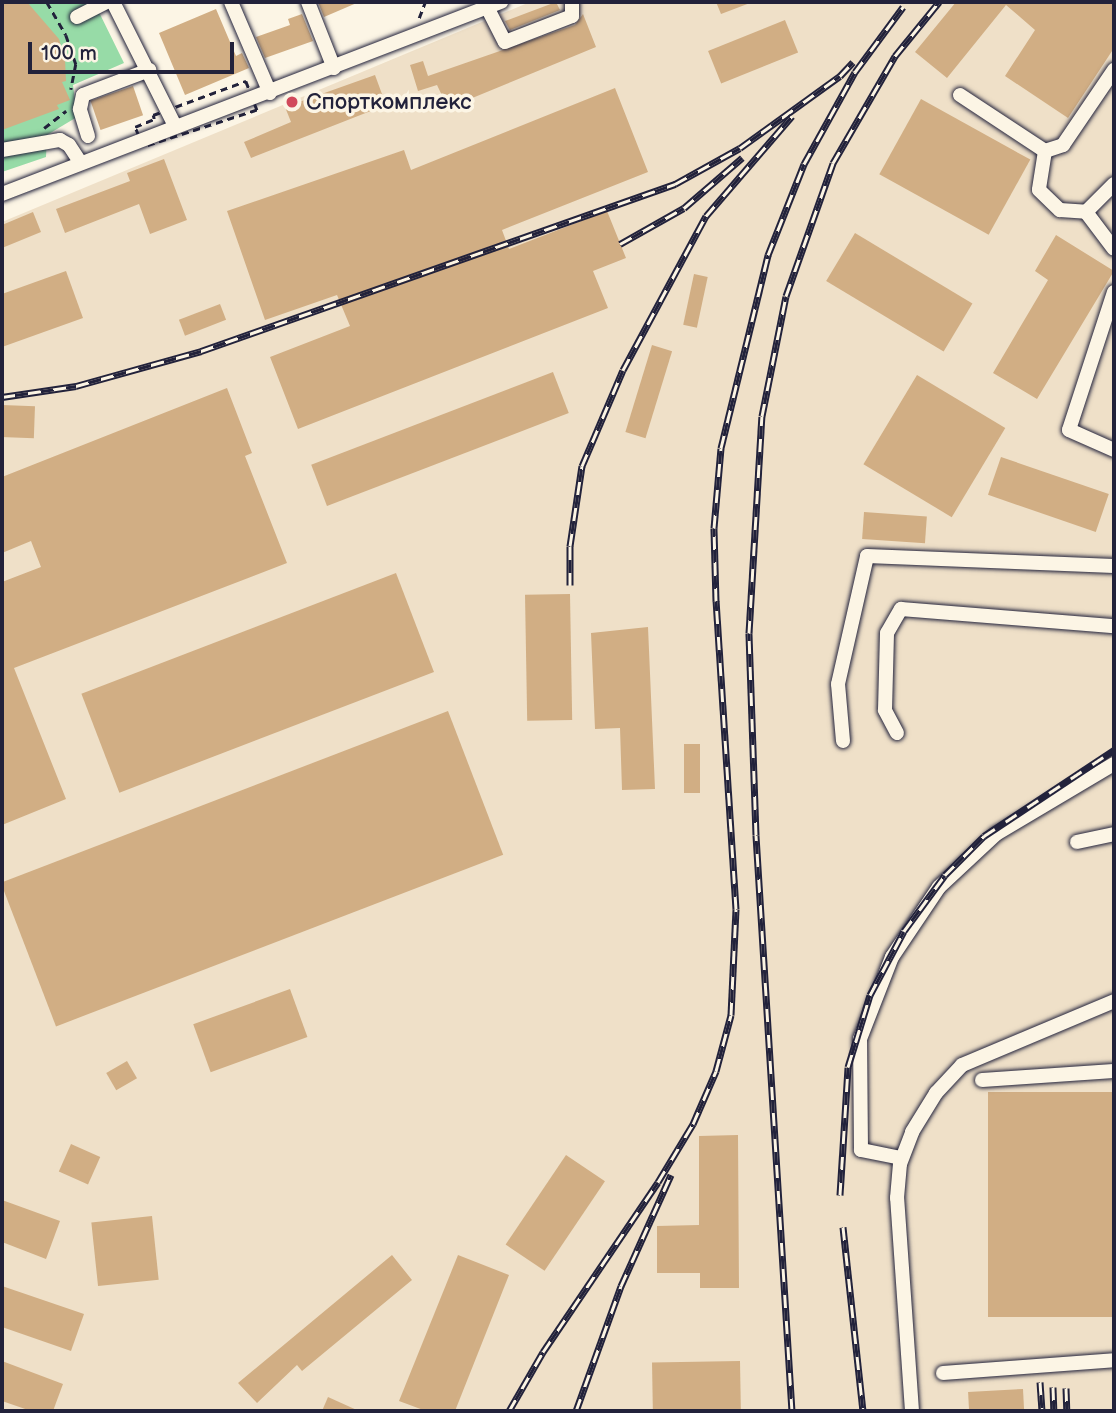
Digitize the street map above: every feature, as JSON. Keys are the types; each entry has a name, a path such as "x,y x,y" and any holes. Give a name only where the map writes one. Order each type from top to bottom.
{"street":[{"path":"77,17 106,2"},
{"path":"113,2 175,127"},
{"path":"232,2 270,93"},
{"path":"308,2 334,68"},
{"path":"2,194 80,162 270,93 494,4 505,42 572,16 572,2"},
{"path":"88,136 80,104 86,92 149,70"},
{"path":"1045,151 1063,145 1114,70"},
{"path":"960,95 1045,151"},
{"path":"2,150 42,142 65,141 80,162"},
{"path":"1045,151 1039,190 1060,210 1086,212 1114,249"},
{"path":"1086,212 1114,184"},
{"path":"1114,292 1069,430 1114,450"},
{"path":"843,741 838,684 867,556 1114,566"},
{"path":"897,733 885,710 887,633 901,609 1114,626"},
{"path":"901,1158 861,1150 860,1039 892,957 939,887 996,834 1114,764"},
{"path":"1077,842 1114,834"},
{"path":"912,1411 897,1198 901,1158 930,1102 962,1065 1114,1001"},
{"path":"982,1080 1114,1071"},
{"path":"943,1373 1114,1360"}],"path":[{"path":"47,2 66,35 76,65 71,96"},
{"path":"42,142 48,123 72,107"}],"shaded area":[{"path":"530,2 1114,2 1114,1411 2,1411 2,222"}],"green space":[{"path":"2,2 94,2 124,63 73,85 77,117 47,135 46,157 2,172"}],"building":[{"path":"2,2 27,2 59,39 65,59 66,81 62,82 70,100 57,105 59,109 2,130"},
{"path":"318,2 359,2 324,17"},
{"path":"556,2 560,10 510,30 505,21"},
{"path":"716,2 750,2 750,3 721,14"},
{"path":"956,2 1114,2 1114,48 1068,118 1005,76 1035,30 1006,5 947,78 915,52"},
{"path":"216,9 236,56 242,53 249,68 185,95 159,33"},
{"path":"302,14 313,41 265,58 256,37 290,25 288,19"},
{"path":"583,14 596,47 448,108 437,85 418,91 410,65 423,61 428,76 575,25"},
{"path":"785,20 798,52 721,84 708,51"},
{"path":"375,75 386,105 251,158 244,142 291,122 285,107"},
{"path":"133,86 143,115 101,130 90,101"},
{"path":"615,88 648,172 502,230 509,249 607,211 626,258 593,271 608,308 298,429 270,357 350,326 337,295 265,320 227,211 404,150 411,170"},
{"path":"921,99 1030,160 989,235 879,174"},
{"path":"164,159 187,220 150,234 139,204 65,233 56,209 130,181 127,173"},
{"path":"33,212 41,232 2,248 2,225"},
{"path":"855,233 972,304 944,352 826,281"},
{"path":"1056,235 1114,271 1037,399 993,373 1048,280 1035,271"},
{"path":"66,271 83,318 2,347 2,294"},
{"path":"694,274 708,277 697,328 683,325"},
{"path":"220,304 226,320 185,336 179,320"},
{"path":"652,345 672,351 645,438 625,432"},
{"path":"553,372 569,413 327,506 311,465"},
{"path":"917,375 1005,428 952,517 863,464"},
{"path":"227,388 252,453 245,456 287,563 14,668 66,799 2,825 2,582 41,567 31,541 2,553 2,477"},
{"path":"2,405 35,406 34,438 2,437"},
{"path":"1001,457 1109,494 1096,532 988,495"},
{"path":"864,512 927,516 925,543 862,539"},
{"path":"396,573 434,672 119,793 81,694"},
{"path":"570,594 572,720 527,721 525,595"},
{"path":"648,627 655,789 622,790 620,728 595,729 591,633"},
{"path":"448,711 503,855 56,1026 2,882"},
{"path":"684,744 700,744 700,793 684,793"},
{"path":"290,989 307,1037 211,1072 193,1024"},
{"path":"127,1061 137,1078 116,1090 106,1073"},
{"path":"988,1092 1114,1092 1114,1317 988,1317"},
{"path":"738,1135 739,1288 700,1288 700,1273 657,1273 657,1226 699,1225 699,1136"},
{"path":"71,1144 100,1157 88,1184 59,1171"},
{"path":"566,1155 605,1181 545,1271 506,1245"},
{"path":"2,1200 60,1221 46,1259 2,1242"},
{"path":"152,1216 159,1280 98,1286 91,1222"},
{"path":"392,1255 412,1280 302,1371 297,1365 257,1403 238,1383"},
{"path":"458,1255 509,1275 455,1411 426,1411 399,1401"},
{"path":"2,1286 84,1314 71,1351 2,1327"},
{"path":"2,1361 63,1384 53,1411 31,1411 2,1401"},
{"path":"740,1361 741,1411 653,1411 652,1363"},
{"path":"1023,1389 1024,1411 969,1411 968,1392"},
{"path":"328,1397 359,1411 322,1411"}],"railway":[{"path":"792,1411 756,835 749,633 762,416 786,296 833,163 895,56 939,2"},
{"path":"509,1411 543,1352 658,1182 693,1124 716,1071 731,1015 736,909 716,601 714,528 721,448 768,255 804,164 855,72 903,7"},
{"path":"2,397 76,386 201,351 675,184 740,148 840,76 853,62"},
{"path":"570,585 570,546 582,466 623,370 706,216 792,116"},
{"path":"620,244 684,208 742,158"},
{"path":"840,1195 848,1067 870,995 904,931 945,875 984,836 1114,750"},
{"path":"576,1411 621,1286 671,1175"},
{"path":"843,1227 863,1411"},
{"path":"1040,1382 1042,1411"},
{"path":"1053,1387 1054,1411"},
{"path":"1066,1388 1067,1411"}],"place":[{"name":"Спорткомплекс","path":"292,102"}]}
